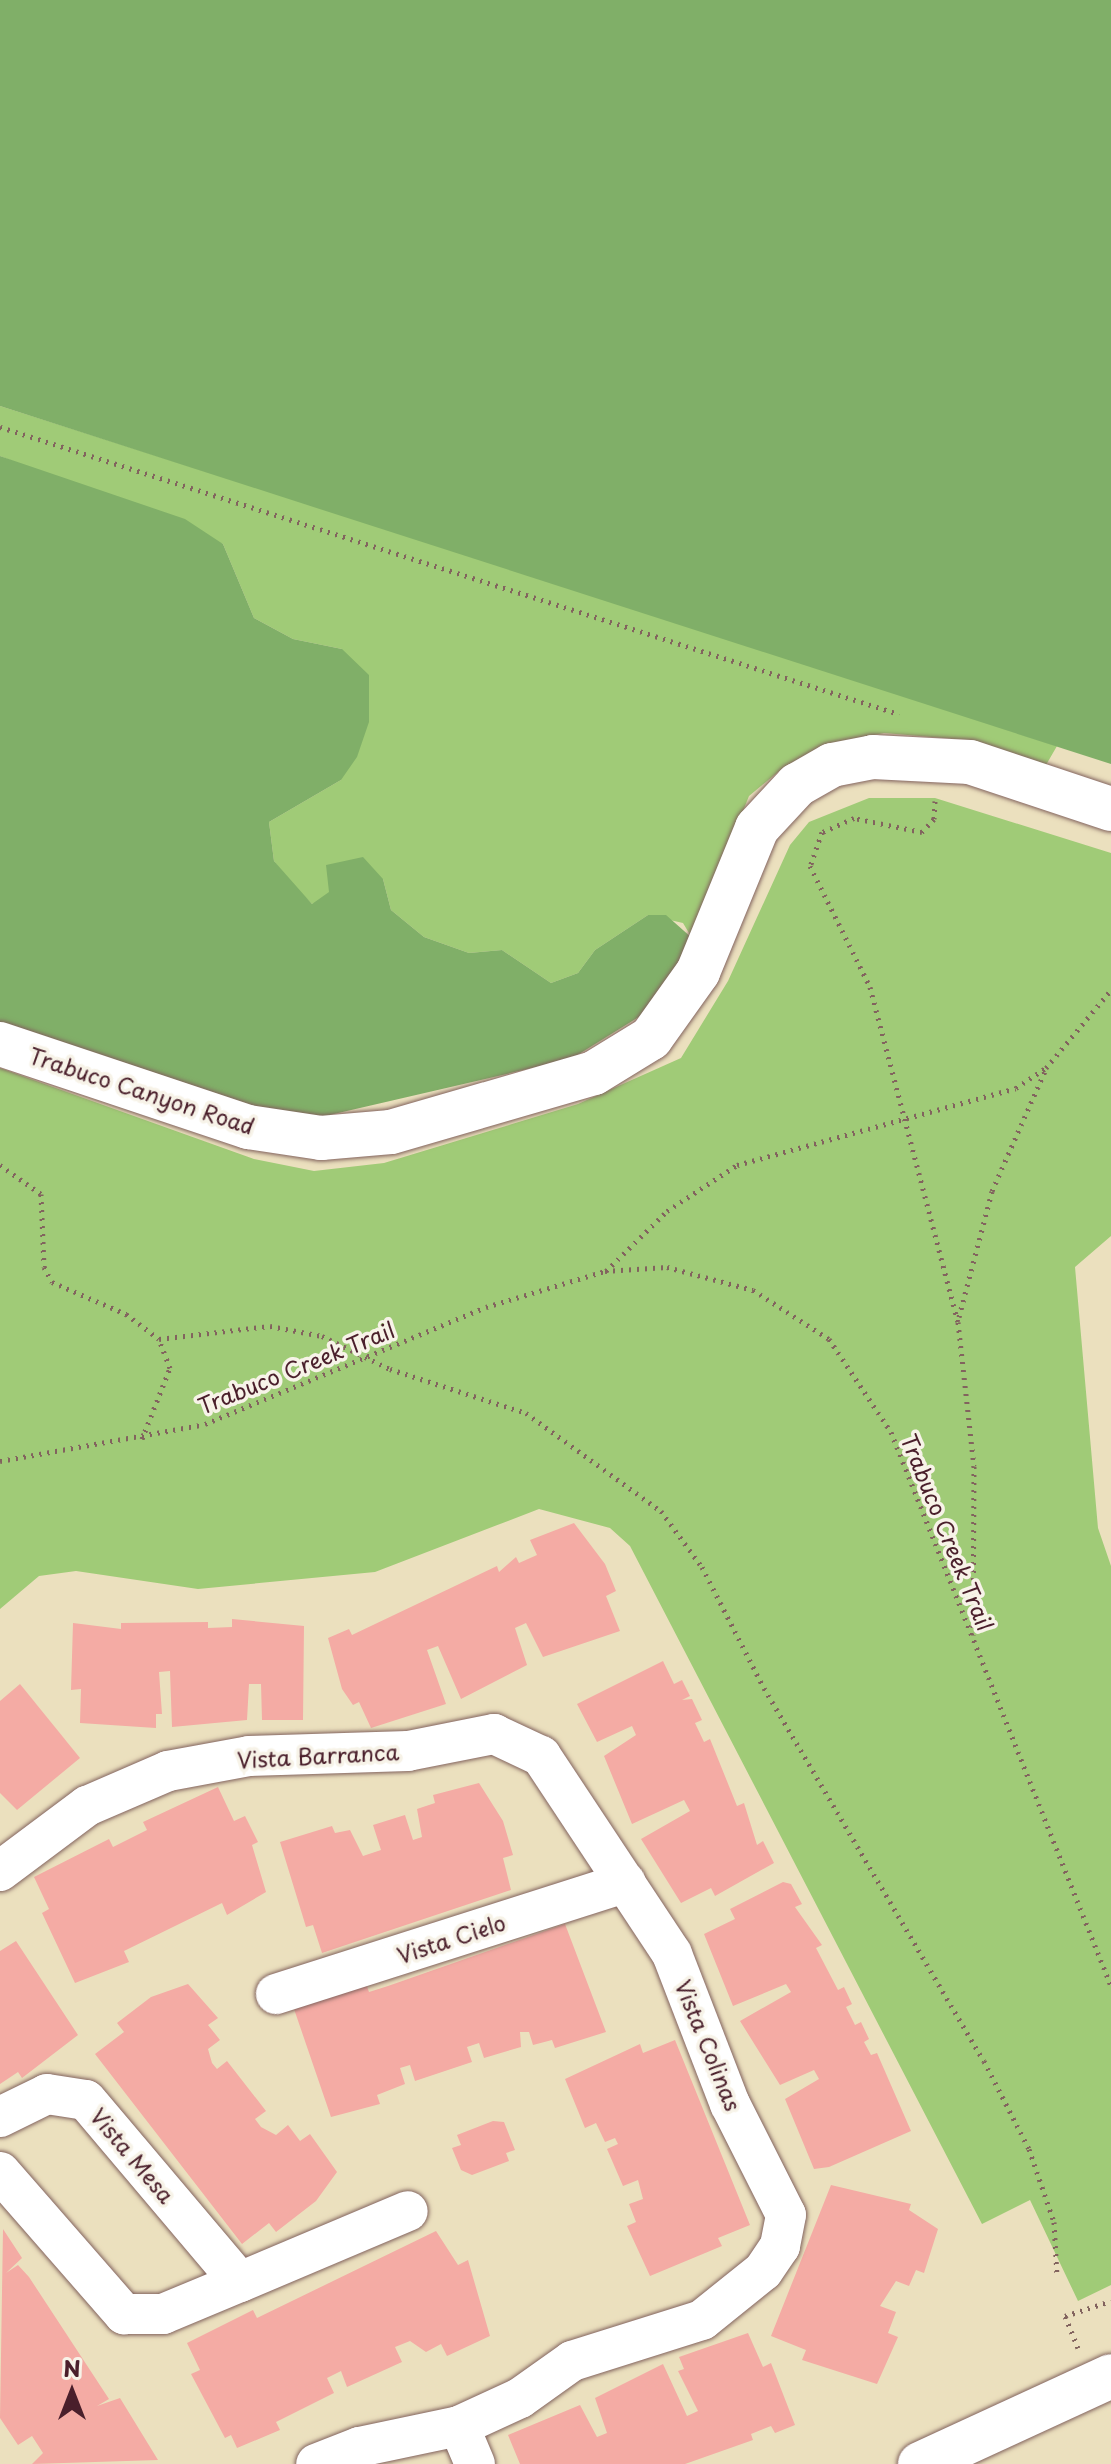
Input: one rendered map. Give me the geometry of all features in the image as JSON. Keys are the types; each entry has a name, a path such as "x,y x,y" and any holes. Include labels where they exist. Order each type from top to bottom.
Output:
{"main road":[{"name":"Trabuco Canyon Road","path":"0,1044 248,1127 321,1138 458,1118 594,1073 651,1038 698,972 757,828 797,785 832,765 873,757 970,762 1111,809"},
{"path":"920,2464 1111,2376"}],"street":[{"name":"Vista Barranca","path":"0,1871 87,1806 168,1771 249,1756 408,1751 457,1737 519,1740"},
{"name":"Vista Colinas","path":"444,2441 520,2398 572,2361 702,2320 763,2271 780,2246 786,2215 776,2187 730,2104 672,1954 550,1769 519,1740"},
{"name":"Vista Cielo","path":"276,1994 626,1882"},
{"name":"Vista Mesa","path":"0,2117 47,2094 86,2100 240,2282"},
{"path":"0,2172 124,2314 163,2314 408,2211"},
{"path":"316,2464 359,2447 444,2441 475,2464"}],"path":[{"path":"0,427 861,697 913,720 936,759 934,819 922,832 854,818 822,832 810,866 818,896 862,962 907,1118 958,1322 973,1453 973,1635"},
{"path":"958,1322 992,1191 1046,1068 1111,990"},
{"path":"605,1271 717,1174 907,1118 997,1096 1046,1068"},
{"path":"0,1165 41,1194 46,1275 126,1314 159,1339 170,1368 142,1439"},
{"name":"Trabuco Creek Trail","path":"0,1461 142,1439 205,1424 486,1307 605,1271 667,1267 723,1279 784,1305 829,1339 904,1458 1111,1986"},
{"path":"159,1339 270,1326 322,1336 552,1427 637,1487 684,1539 1029,2149 1054,2222 1057,2276"},
{"path":"1065,2316 1111,2301"}],"green space":[{"path":"0,0 1111,0 1111,764 0,406"},
{"path":"0,406 1057,746 1046,765 967,740 884,733 835,743 784,767 749,796 692,938 683,923 648,915 595,950 578,973 551,983 502,950 469,953 424,937 391,910 383,879 312,904 288,880 274,861 269,822 341,780 342,649 293,639 254,618 223,544 0,456"},
{"path":"0,456 185,519 223,544 254,618 293,639 342,649 369,675 369,722 357,757 341,780 269,822 274,861 312,904 329,892 326,865 363,857 383,879 391,910 424,937 469,953 502,950 551,983 578,973 595,950 648,915 666,915 692,938 650,1010 571,1059 321,1117 257,1111 0,1024"},
{"path":"869,798 935,798 1111,853 1111,1236 1075,1267 1098,1528 1111,1566 1111,2285 1078,2301 1030,2200 982,2224 630,1546 610,1528 539,1509 375,1572 198,1589 76,1571 39,1576 0,1609 0,1068 254,1159 314,1171 384,1163 578,1104 681,1058 728,981 790,845 809,822"}],"building":[{"path":"574,1523 605,1564 616,1591 606,1596 620,1631 543,1657 526,1623 515,1628 527,1665 461,1699 438,1646 427,1650 446,1704 371,1728 359,1702 353,1705 342,1689 328,1638 349,1629 352,1635 497,1566 499,1572 516,1557 519,1563 537,1555 530,1540"},
{"path":"232,1619 304,1626 303,1720 262,1720 261,1684 249,1684 247,1720 172,1727 170,1671 159,1672 162,1714 156,1714 156,1728 80,1723 81,1689 71,1690 73,1623 121,1629 121,1623 208,1622 208,1628 232,1627"},
{"path":"663,1661 674,1684 682,1680 690,1696 682,1700 692,1699 702,1720 695,1723 704,1742 710,1739 737,1806 744,1803 757,1845 763,1841 774,1863 715,1896 711,1888 681,1903 641,1839 690,1811 684,1800 632,1824 604,1756 636,1735 632,1726 597,1742 577,1704"},
{"path":"20,1684 80,1758 17,1810 0,1793 0,1701"},
{"path":"479,1783 503,1821 513,1855 503,1858 511,1890 322,1953 313,1925 306,1927 280,1842 332,1826 335,1833 350,1830 363,1856 381,1850 373,1825 405,1815 413,1840 422,1837 417,1809 435,1803 433,1795"},
{"path":"218,1787 234,1821 245,1816 258,1842 252,1845 266,1892 227,1915 222,1903 124,1951 129,1962 75,1983 42,1913 49,1909 34,1877 109,1839 113,1847 147,1830 143,1822"},
{"path":"783,1882 791,1884 802,1904 795,1907 822,1945 816,1948 838,1990 844,1987 852,2004 846,2007 855,2025 861,2022 869,2039 864,2042 871,2055 877,2053 911,2131 829,2167 814,2169 785,2099 819,2079 814,2070 780,2085 740,2021 791,1992 786,1984 733,2006 704,1934 735,1919 730,1909"},
{"path":"565,1924 606,2032 555,2048 552,2040 533,2045 529,2032 520,2032 521,2047 484,2058 479,2043 467,2047 472,2062 415,2081 410,2065 400,2068 405,2084 377,2095 380,2104 331,2117 294,2009 366,1984 369,1992"},
{"path":"16,1941 78,2035 22,2078 18,2072 0,2084 0,1951"},
{"path":"188,1984 218,2018 208,2025 220,2040 208,2049 212,2063 217,2069 227,2061 266,2111 255,2119 261,2127 276,2135 288,2125 300,2141 310,2134 337,2172 316,2201 276,2232 269,2223 242,2244 95,2054 124,2032 117,2023 151,1997"},
{"path":"675,2040 750,2225 718,2238 722,2246 650,2276 627,2226 636,2222 629,2204 643,2199 638,2180 623,2186 607,2149 618,2144 615,2138 605,2142 596,2123 585,2128 565,2079 640,2044 643,2053"},
{"path":"493,2121 504,2122 515,2150 506,2153 509,2161 472,2175 461,2170 452,2148 461,2145 457,2135"},
{"path":"831,2185 911,2204 909,2210 938,2229 924,2273 916,2270 909,2286 896,2281 880,2306 896,2312 888,2333 898,2337 877,2384 802,2360 806,2350 771,2336"},
{"path":"3,2229 22,2258 6,2273 18,2265 29,2277 109,2399 97,2406 120,2398 158,2460 32,2464 43,2453 32,2436 18,2445 0,2418"},
{"path":"436,2231 458,2265 468,2260 490,2336 447,2356 441,2344 426,2352 410,2341 395,2347 402,2362 347,2387 341,2371 327,2378 334,2393 276,2422 280,2430 237,2448 231,2435 225,2438 191,2374 200,2370 187,2343 253,2310 257,2318"},
{"path":"748,2333 763,2367 771,2363 795,2425 775,2433 771,2426 751,2434 753,2440 685,2464 520,2464 508,2435 580,2405 597,2437 607,2433 595,2398 663,2364 687,2416 698,2411 678,2371 684,2369 679,2357"}]}
